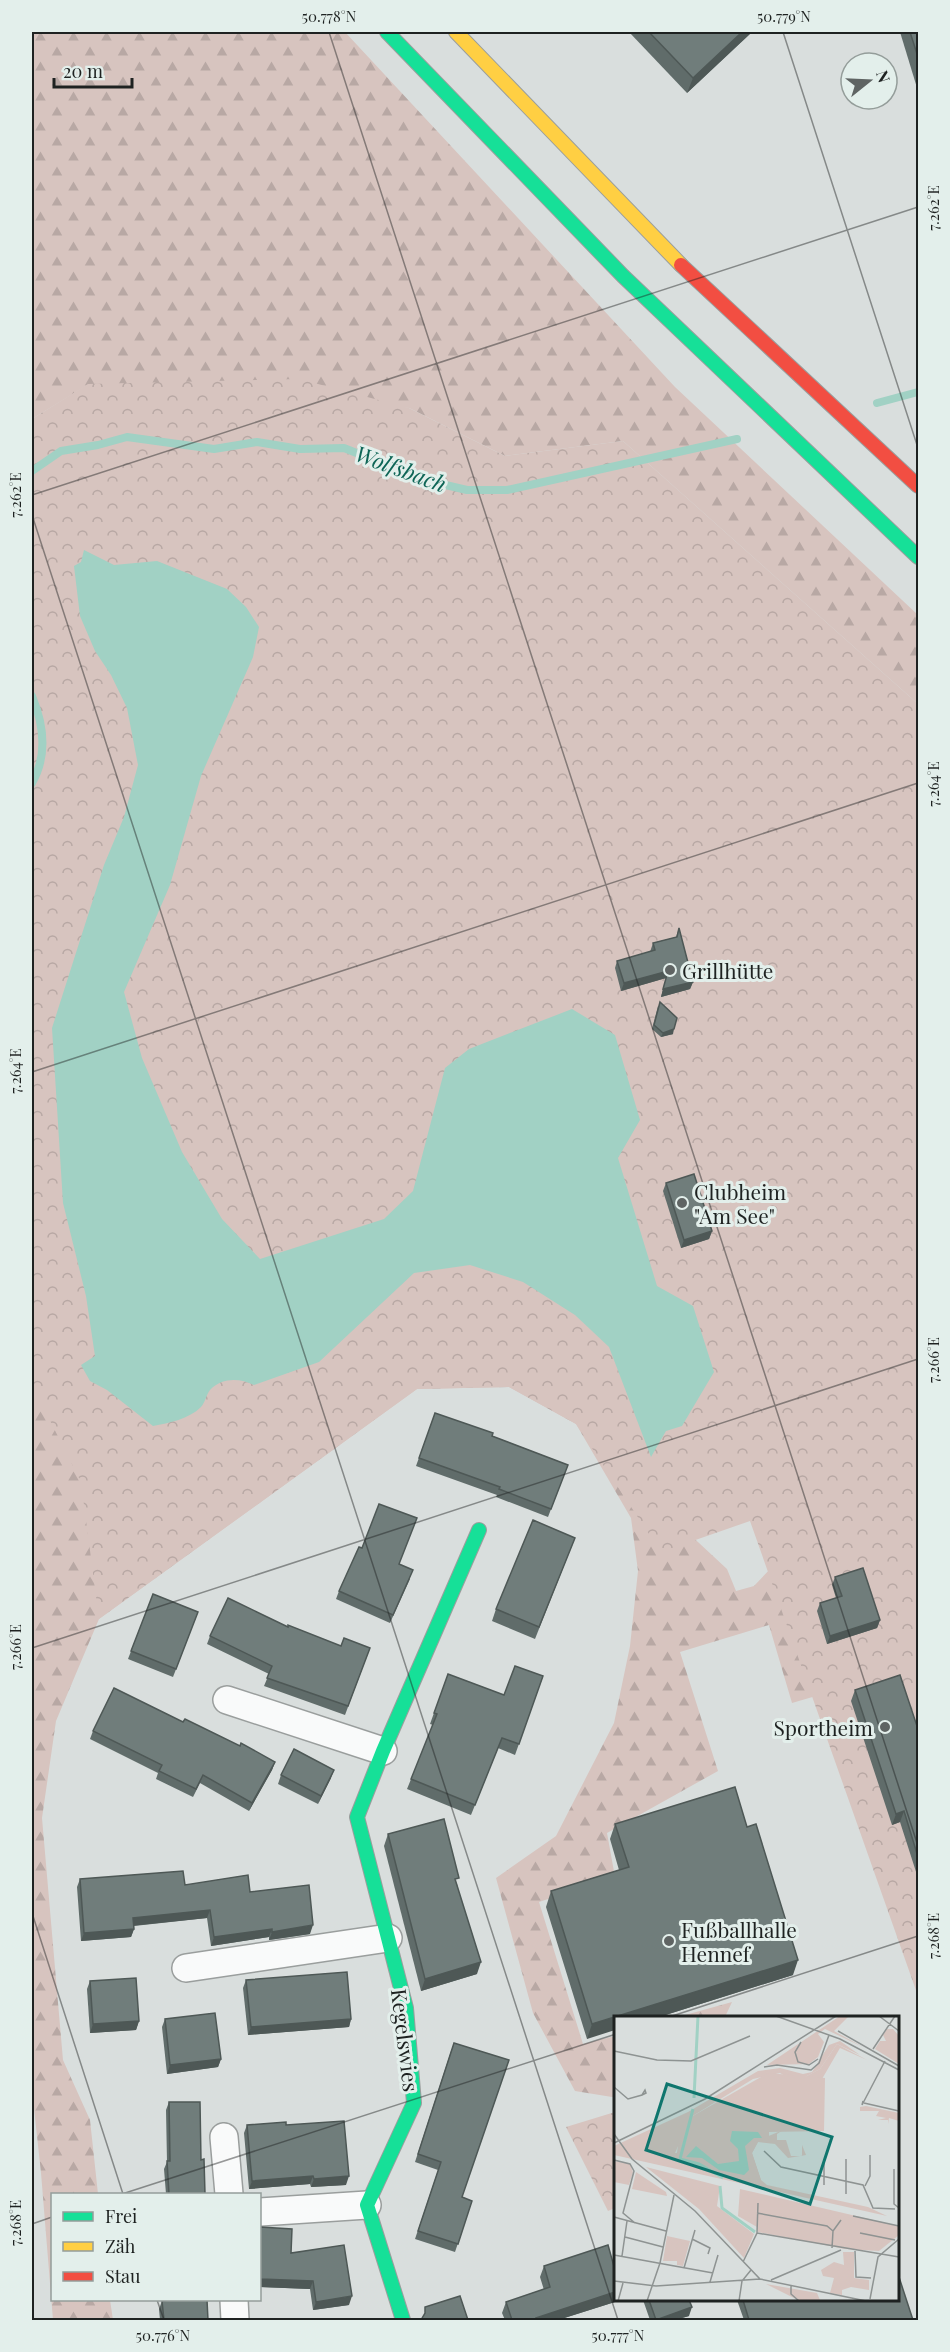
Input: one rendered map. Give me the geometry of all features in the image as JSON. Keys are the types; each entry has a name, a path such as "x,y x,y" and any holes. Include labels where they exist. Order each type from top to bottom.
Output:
{"main road":[{"path":"387,32 623,276 918,557"},
{"path":"456,32 665,250 918,486"},
{"name":"Kegelswies","path":"367,2205 414,2103 406,2008 357,1817 383,1751 480,1530"},
{"path":"367,2205 403,2320"}],"street":[{"path":"227,1700 383,1751"},
{"path":"186,1968 388,1938"},
{"path":"224,2137 229,2193"},
{"path":"261,2212 367,2205"},
{"path":"234,2301 235,2320"}],"green space":[{"path":"32,32 345,32 675,387 918,615 918,704 623,441 505,456 409,408 89,384 32,419"},
{"path":"299,379 409,408 505,456 623,441 918,704 918,1996 750,1521 661,1552 576,1424 509,1387 417,1389 99,1619 81,1482 32,1385 32,419 88,384"},
{"path":"32,443 470,1265 670,1516 727,1569 736,1591 754,1586 771,1568 833,1691 792,1703 769,1625 680,1652 718,1771 607,1833 615,1877 539,1902 583,2044 614,2036 614,2097 575,2091 533,2013 496,1878 556,1836 614,1723 630,1646 638,1571 631,1518 576,1424 509,1387 417,1389 99,1619 56,1721 42,1818 63,2060 90,2120 98,2193 51,2193 51,2296 32,2090"},
{"path":"732,2002 725,2016 682,2016"},
{"path":"614,2112 614,2208 608,2211 566,2127"},
{"path":"51,2301 110,2301 113,2320 53,2320"}],"shaded area":[{"path":"84,550 114,565 157,561 227,589 246,607 259,627 253,657 201,776 170,885 124,992 142,1058 182,1152 222,1219 260,1259 384,1219 413,1191 445,1068 469,1049 572,1009 615,1035 640,1120 618,1158 657,1286 693,1306 714,1372 682,1426 666,1431 651,1457 609,1347 575,1315 523,1282 470,1265 414,1273 319,1362 254,1385 237,1380 220,1383 210,1390 201,1407 191,1415 178,1420 153,1426 107,1390 90,1381 81,1365 95,1356 86,1296 63,1203 52,1028 104,865 124,817 138,765 127,708 111,675 95,651 80,616 74,566 81,562"}],"building":[{"path":"649,32 742,32 693,78"},
{"path":"910,32 918,32 918,57"},
{"path":"679,928 693,982 663,989 668,971 624,983 617,961 655,950 653,943 677,937"},
{"path":"660,1002 677,1018 674,1029 663,1033 654,1025"},
{"name":"Clubheim \"Am See\"","path":"694,1174 712,1231 684,1240 666,1183"},
{"path":"435,1413 493,1433 492,1436 568,1465 551,1509 499,1489 500,1487 419,1458"},
{"path":"379,1504 417,1518 399,1564 413,1570 393,1615 339,1591 359,1547 362,1548"},
{"path":"533,1520 575,1538 539,1627 496,1609"},
{"path":"863,1568 880,1620 830,1636 820,1603 842,1596 835,1577"},
{"path":"153,1594 198,1612 176,1669 131,1651"},
{"path":"228,1598 288,1627 288,1625 341,1646 344,1638 370,1648 348,1706 267,1678 272,1666 210,1636"},
{"path":"515,1666 543,1676 519,1744 502,1738 475,1805 411,1779 437,1714 434,1713 448,1674 504,1695"},
{"name":"Sportheim","path":"900,1675 918,1729 918,1857 904,1811 896,1814 855,1690"},
{"path":"114,1688 183,1722 185,1719 240,1746 241,1743 275,1762 252,1803 203,1775 196,1789 159,1771 162,1765 93,1731"},
{"path":"294,1749 334,1770 321,1796 281,1775"},
{"name":"Fußballhalle Hennef","path":"735,1787 747,1827 756,1824 798,1960 592,2024 551,1891 629,1867 615,1824"},
{"path":"444,1819 459,1878 455,1879 481,1962 425,1979 388,1834"},
{"path":"183,1871 185,1885 248,1875 250,1892 309,1885 313,1925 272,1932 272,1929 214,1937 210,1910 133,1918 134,1929 84,1933 80,1879"},
{"path":"347,1972 351,2019 251,2027 246,1980"},
{"path":"136,1978 139,2021 93,2024 90,1981"},
{"path":"215,2013 221,2059 170,2065 165,2019"},
{"path":"454,2043 509,2060 462,2197 472,2201 458,2244 418,2231 441,2162 418,2154"},
{"path":"169,2102 200,2102 201,2160 204,2159 205,2193 169,2193 167,2161 170,2161"},
{"path":"344,2121 349,2176 314,2179 313,2176 252,2181 247,2125"},
{"path":"261,2227 292,2229 291,2253 344,2245 352,2296 316,2302 313,2281 261,2279"},
{"path":"608,2245 614,2266 614,2292 536,2318 537,2320 512,2320 506,2302 550,2287 544,2266"},
{"path":"899,2277 913,2320 749,2320 743,2301 899,2301"},
{"path":"460,2296 468,2320 421,2320 425,2307"},
{"path":"162,2301 207,2301 208,2320 164,2320"},
{"path":"649,2301 689,2301 692,2307 656,2320"}],"waterway":[{"name":"Wolfsbach","path":"877,403 918,392"},
{"name":"Wolfsbach","path":"32,471 61,451 98,445 127,437 214,449 257,442 300,449 344,448 424,480 467,490 507,490 737,439"},
{"name":"Wolfsbach","path":"32,696 39,718 42,740 40,762 32,783"}],"traffic: fast":[{"path":"387,32 623,276 918,557"},
{"path":"403,2320 367,2205 414,2103 406,2008 357,1817 383,1751 479,1530"}],"traffic: slow":[{"path":"456,32 681,265"}],"traffic: jam":[{"path":"681,265 918,486"}],"place":[{"name":"Grillhütte","path":"670,970"},
{"name":"Clubheim \"Am See\"","path":"682,1203"},
{"name":"Sportheim","path":"885,1727"},
{"name":"Fußballhalle Hennef","path":"669,1941"}]}
